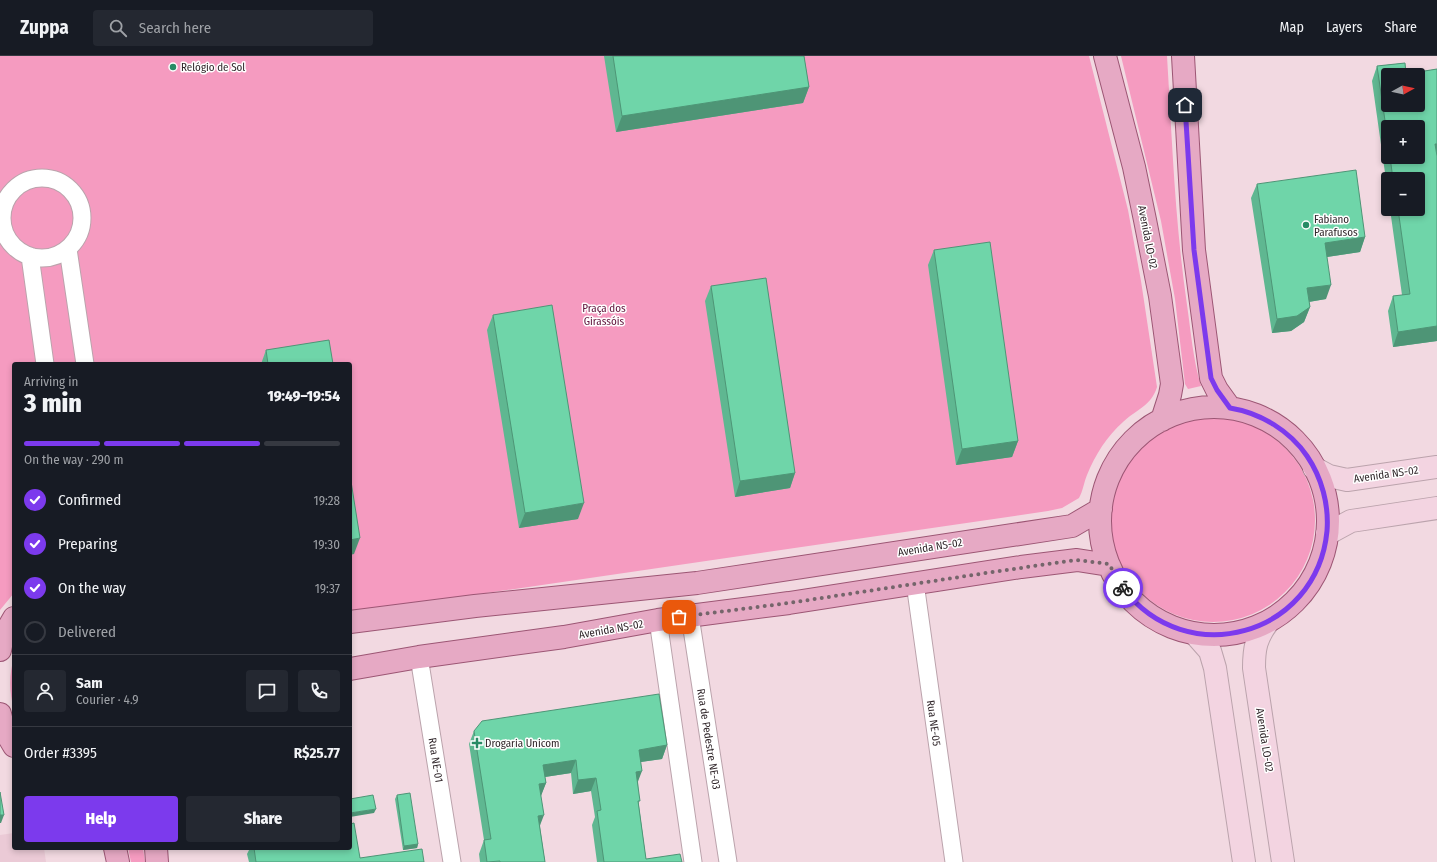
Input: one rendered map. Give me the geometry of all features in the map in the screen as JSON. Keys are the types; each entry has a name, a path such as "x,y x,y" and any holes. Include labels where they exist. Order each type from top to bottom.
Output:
{"main road":[{"name":"Avenida LO-02","path":"1105,56 1136,178 1160,296 1172,384 1170,396 1162,420"},
{"path":"1183,56 1194,242 1211,378 1230,408"},
{"path":"1195,408 1230,408 1258,416 1280,428 1298,444 1314,468 1321,483 1328,518 1327,534 1324,551 1319,565 1308,585 1288,608 1268,622 1254,628 1235,633 1215,635 1195,634 1167,625 1143,610 1126,592 1109,564 1102,541 1101,509 1108,481 1120,458 1138,436 1174,414 1195,408"},
{"name":"Avenida NS-02","path":"352,622 475,606 697,583 1072,526 1101,509"},
{"name":"Avenida NS-02","path":"352,669 419,657 564,637 658,620 789,603 914,583 1077,560 1109,564"},
{"path":"0,650 3,637 12,621"},
{"path":"115,850 118,862"},
{"path":"156,850 157,862"}],"street":[{"path":"36,178 52,178 62,183 72,191 78,200 82,216 81,226 76,239 68,249 48,258 36,258 20,252 9,241 2,225 2,214 6,199 22,182 36,178"},
{"path":"68,249 84,362"},
{"path":"30,256 45,362"},
{"name":"Avenida NS-02","path":"1314,468 1329,476 1347,480 1437,467"},
{"path":"1327,534 1351,521 1437,508"},
{"name":"Rua NE-05","path":"914,583 954,862"},
{"name":"Rua de Pedestre NE-03","path":"690,616 728,862"},
{"path":"658,620 693,862"},
{"name":"Avenida LO-02","path":"1268,622 1256,642 1254,668 1283,862"},
{"path":"1195,634 1210,651 1215,668 1244,862"},
{"name":"Rua NE-01","path":"419,657 452,862"}],"shaded area":[{"path":"12,833 12,850 44,850 46,862 0,862 0,835"}],"green space":[{"name":"Praça dos Girassóis","path":"0,56 1089,56 1128,210 1141,281 1157,387 1151,399 1117,427 1102,446 1090,468 1079,498 1062,508 352,613 352,362 12,362 12,595 0,610"},
{"path":"1121,56 1167,56 1174,181 1183,274 1192,346 1201,386 1188,389 1185,384 1175,299 1161,221"},
{"path":"1203,418 1223,418 1243,422 1261,430 1278,441 1292,455 1303,472 1311,490 1315,510 1315,530 1311,550 1303,568 1292,585 1278,599 1261,610 1243,618 1223,622 1203,622 1183,618 1165,610 1148,599 1134,585 1123,568 1115,550 1111,530 1111,510 1115,490 1123,472 1134,455 1148,441 1165,430 1183,422"},
{"path":"12,666 12,700 10,683"},
{"path":"128,850 143,850 145,862 131,862"}],"building":[{"path":"613,56 804,56 809,87 622,116"},
{"path":"1405,63 1405,68 1381,68 1381,93 1377,66"},
{"path":"1437,69 1437,144 1435,144 1437,156 1437,326 1398,332 1393,296 1410,294 1399,216 1425,216 1425,172 1392,172 1391,164 1425,164 1425,120 1385,120 1384,112 1425,112 1425,71"},
{"path":"1356,170 1365,237 1325,243 1331,285 1307,288 1310,307 1297,316 1277,319 1257,184"},
{"path":"990,242 1018,441 962,449 934,250"},
{"path":"766,278 795,473 740,481 711,286"},
{"path":"552,305 584,503 525,513 493,315"},
{"path":"329,340 333,362 268,362 266,350"},
{"path":"352,488 360,538 352,540"},
{"path":"659,694 667,745 639,750 642,771 636,772 640,801 638,801 646,859 680,854 682,862 604,862 597,811 601,810 596,778 578,780 576,760 543,765 546,783 539,784 544,815 538,816 545,862 487,862 484,840 491,839 474,731 482,721"},
{"path":"0,792 4,815 0,815"},
{"path":"410,793 418,844 404,846 397,795"},
{"path":"373,795 376,809 352,813 352,799"},
{"path":"354,823 360,858 422,849 424,862 256,862 254,850 352,850 352,824"}],"way so far":[{"path":"679,617 789,603 914,583 1077,560 1109,564 1123,588"}],"place":[{"name":"Relógio de Sol","path":"173,67"},
{"name":"Fabiano Parafusos","path":"1306,225"},
{"name":"Drogaria Unicom","path":"477,743"}],"route":[{"path":"1123,588 1134,602 1145,612 1176,629 1190,633 1208,635 1225,635 1242,632 1270,621 1288,608 1299,597 1317,570 1324,551 1326,536 1327,506 1318,474 1310,459 1298,444 1280,428 1260,417 1230,408 1212,381 1194,250 1185,105"}]}
